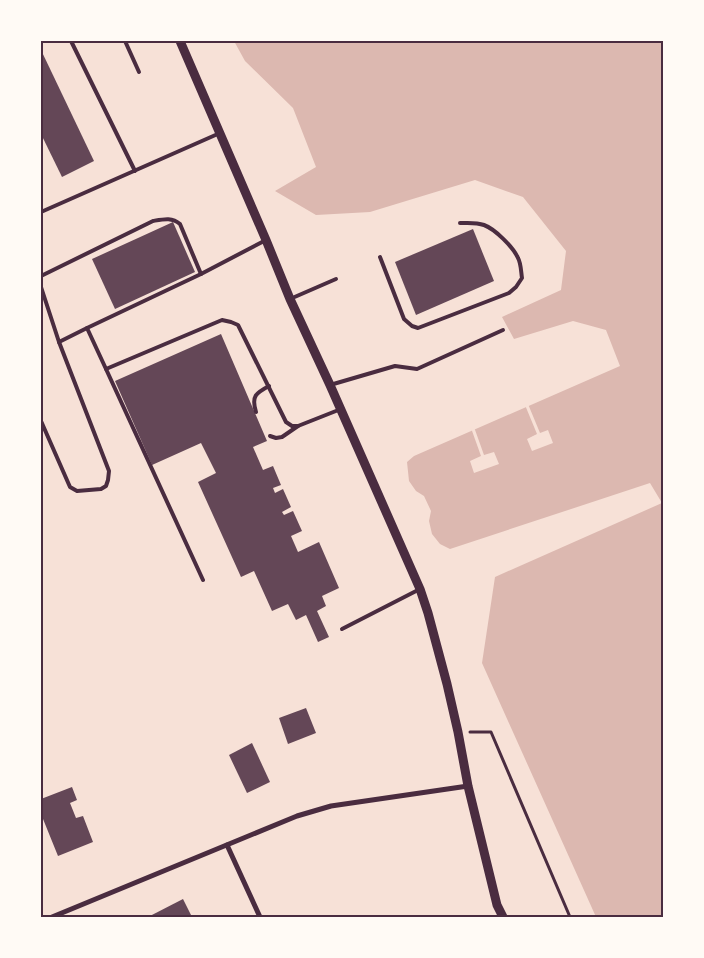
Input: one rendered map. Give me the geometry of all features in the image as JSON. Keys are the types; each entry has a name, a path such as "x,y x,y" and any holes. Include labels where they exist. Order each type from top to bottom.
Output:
{"street":[{"path":"180,41 290,298 420,589 428,613 458,732 468,786 497,905 503,917"},
{"path":"52,917 296,816 331,806 468,786"},
{"path":"228,845 260,917"}],"lane":[{"path":"71,41 135,171"},
{"path":"125,41 139,72"},
{"path":"41,212 220,133"},
{"path":"41,276 153,221 166,219 175,220 180,224 201,274"},
{"path":"380,257 404,319 412,326 418,328 510,293 522,278 518,259 503,239 490,228 474,223 460,223"},
{"path":"59,342 201,274 266,240"},
{"path":"290,298 336,279"},
{"path":"41,287 59,342 109,471 106,486 101,489 77,491 70,487 41,421"},
{"path":"106,370 222,320 231,322 238,325 286,422 292,426 298,426"},
{"path":"87,328 203,580"},
{"path":"330,385 395,366 417,369 503,330"},
{"path":"256,412 253,402 257,392 269,386"},
{"path":"270,436 282,437 298,426 341,409"},
{"path":"342,629 420,589"}],"path":[{"path":"458,732 491,732 570,917"}],"shaded area":[{"path":"234,41 663,41 663,917 596,917 482,663 495,577 662,503 650,483 450,549 440,544 432,534 429,521 431,511 424,496 416,491 409,481 407,462 414,456 620,366 606,330 573,321 514,339 502,317 561,290 566,251 523,197 475,180 370,212 316,215 275,191 316,167 293,108 245,61"}],"pier":[{"path":"528,404 540,433 548,430 553,443 532,451 527,439 537,434 525,405"},
{"path":"474,427 484,455 494,452 499,464 474,473 470,461 481,456 471,428"}],"building":[{"path":"41,50 94,161 62,177 41,134"},
{"path":"173,222 195,272 115,309 92,259"},
{"path":"473,229 494,281 416,315 395,262"},
{"path":"221,334 267,441 253,447 263,470 273,466 281,485 273,488 275,493 283,489 291,507 282,512 284,515 293,511 302,531 291,536 298,552 319,542 339,588 322,596 326,606 317,611 329,637 318,642 306,615 296,620 288,604 272,611 254,571 241,577 198,482 216,473 201,443 152,465 115,381"},
{"path":"306,708 316,733 288,744 279,718"},
{"path":"252,743 270,782 247,793 229,755"},
{"path":"72,787 77,800 70,803 76,818 83,816 93,842 58,856 41,814 41,799"},
{"path":"183,899 192,917 148,917"}]}
